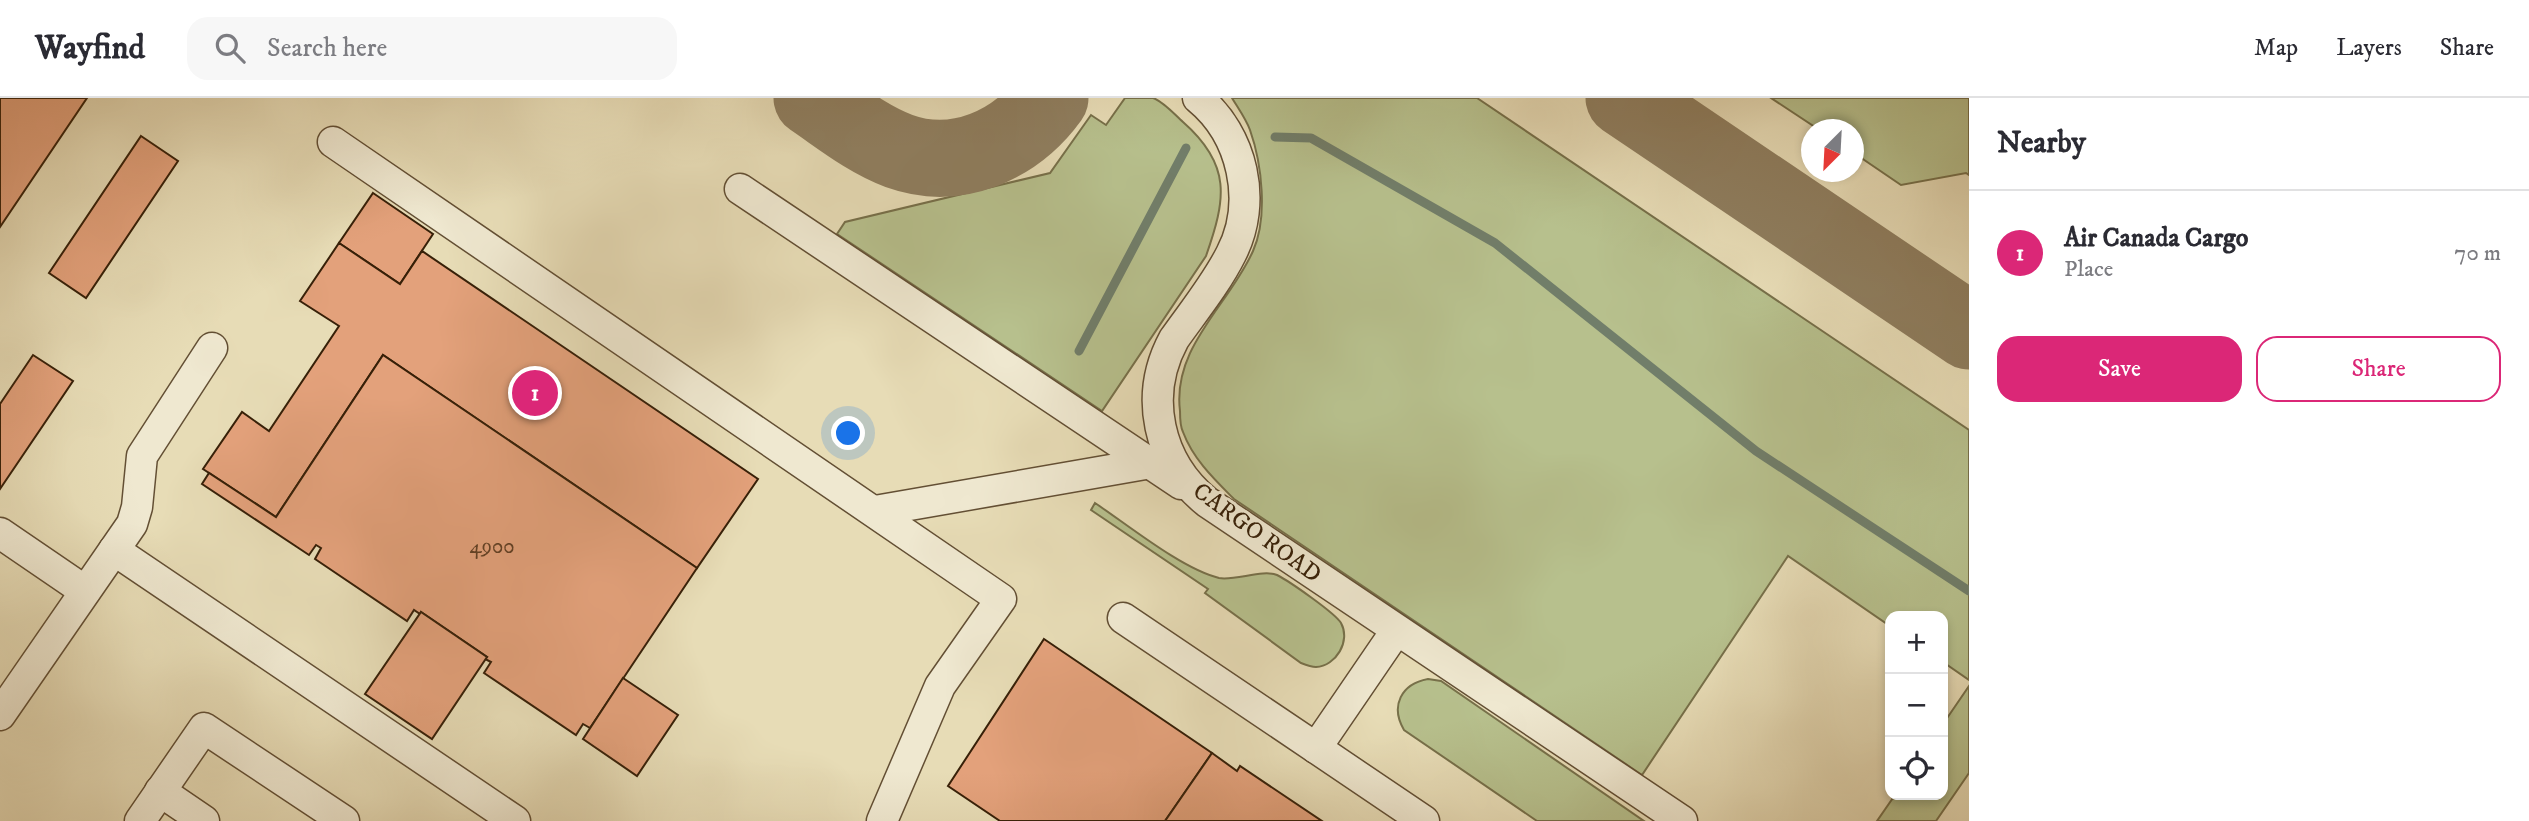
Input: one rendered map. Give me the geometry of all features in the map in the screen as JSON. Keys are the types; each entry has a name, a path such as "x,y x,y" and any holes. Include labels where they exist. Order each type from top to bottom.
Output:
{"lane":[{"name":"CARGO ROAD","path":"1198,98 1222,122 1236,150 1243,184 1243,215 1230,256 1167,353 1157,394 1160,429 1171,459 1192,489 1207,502 1682,821"},
{"path":"333,142 1001,599 940,686 882,821"},
{"path":"740,189 1207,502"},
{"path":"0,715 136,517 140,467 147,446 212,348"},
{"path":"875,511 1151,463"},
{"path":"0,533 85,591"},
{"path":"114,550 515,821"},
{"path":"1124,618 1424,821"},
{"path":"1316,748 1396,631"},
{"path":"140,821 204,728 344,821"},
{"path":"160,791 204,821"}],"green space":[{"path":"1125,98 1157,100 1169,108 1199,138 1217,168 1220,200 1218,217 1206,256 1102,411 837,234 845,222 1050,173 1091,115 1106,125"},
{"path":"1232,98 1477,98 1969,430 1969,680 1948,665 1948,611 1885,611 1885,623 1788,556 1642,775 1234,499 1205,468 1187,442 1181,425 1180,388 1193,346 1243,271 1258,238 1262,191 1258,159 1248,126"},
{"path":"1771,98 1969,98 1969,175 1966,173 1901,185 1864,160 1864,119 1803,119"},
{"path":"1095,503 1172,556 1204,573 1219,578 1271,574 1283,578 1341,623 1344,637 1340,651 1323,666 1314,667 1301,663 1205,593 1208,589 1091,510"},
{"path":"1428,679 1441,681 1644,821 1537,821 1404,730 1398,713 1401,697 1411,686"},
{"path":"1969,686 1969,773 1936,821 1877,821 1892,800 1948,800 1948,717"}],"building":[{"path":"0,98 87,98 0,227"},
{"path":"141,136 178,161 86,298 49,273"},
{"path":"373,193 433,234 400,284 339,243"},
{"path":"339,243 400,284 422,251 758,479 697,568 383,355 276,517 203,469 242,412 269,431 339,326 300,301"},
{"path":"33,355 73,381 0,489 0,404"},
{"path":"383,355 697,568 590,728 583,724 576,735 484,673 491,662 485,659 487,657 421,612 420,614 414,610 407,621 315,559 321,548 316,545 309,555 202,484 209,473 276,517"},
{"path":"421,612 487,657 432,739 365,694"},
{"path":"1044,639 1212,753 1165,821 1000,821 948,786"},
{"path":"623,678 678,715 637,776 583,739"},
{"path":"1212,753 1237,771 1240,766 1322,821 1165,821"}],"waterway":[{"path":"1275,137 1311,138 1495,243 1756,451 1969,591"},
{"path":"1079,351 1186,148"}],"taxiway":[{"path":"812,98 887,146 921,157 942,158 963,156 1003,141 1036,115 1050,98"},
{"path":"1624,98 1969,331"}],"place":[{"name":"Air Canada Cargo","path":"535,393"}]}
